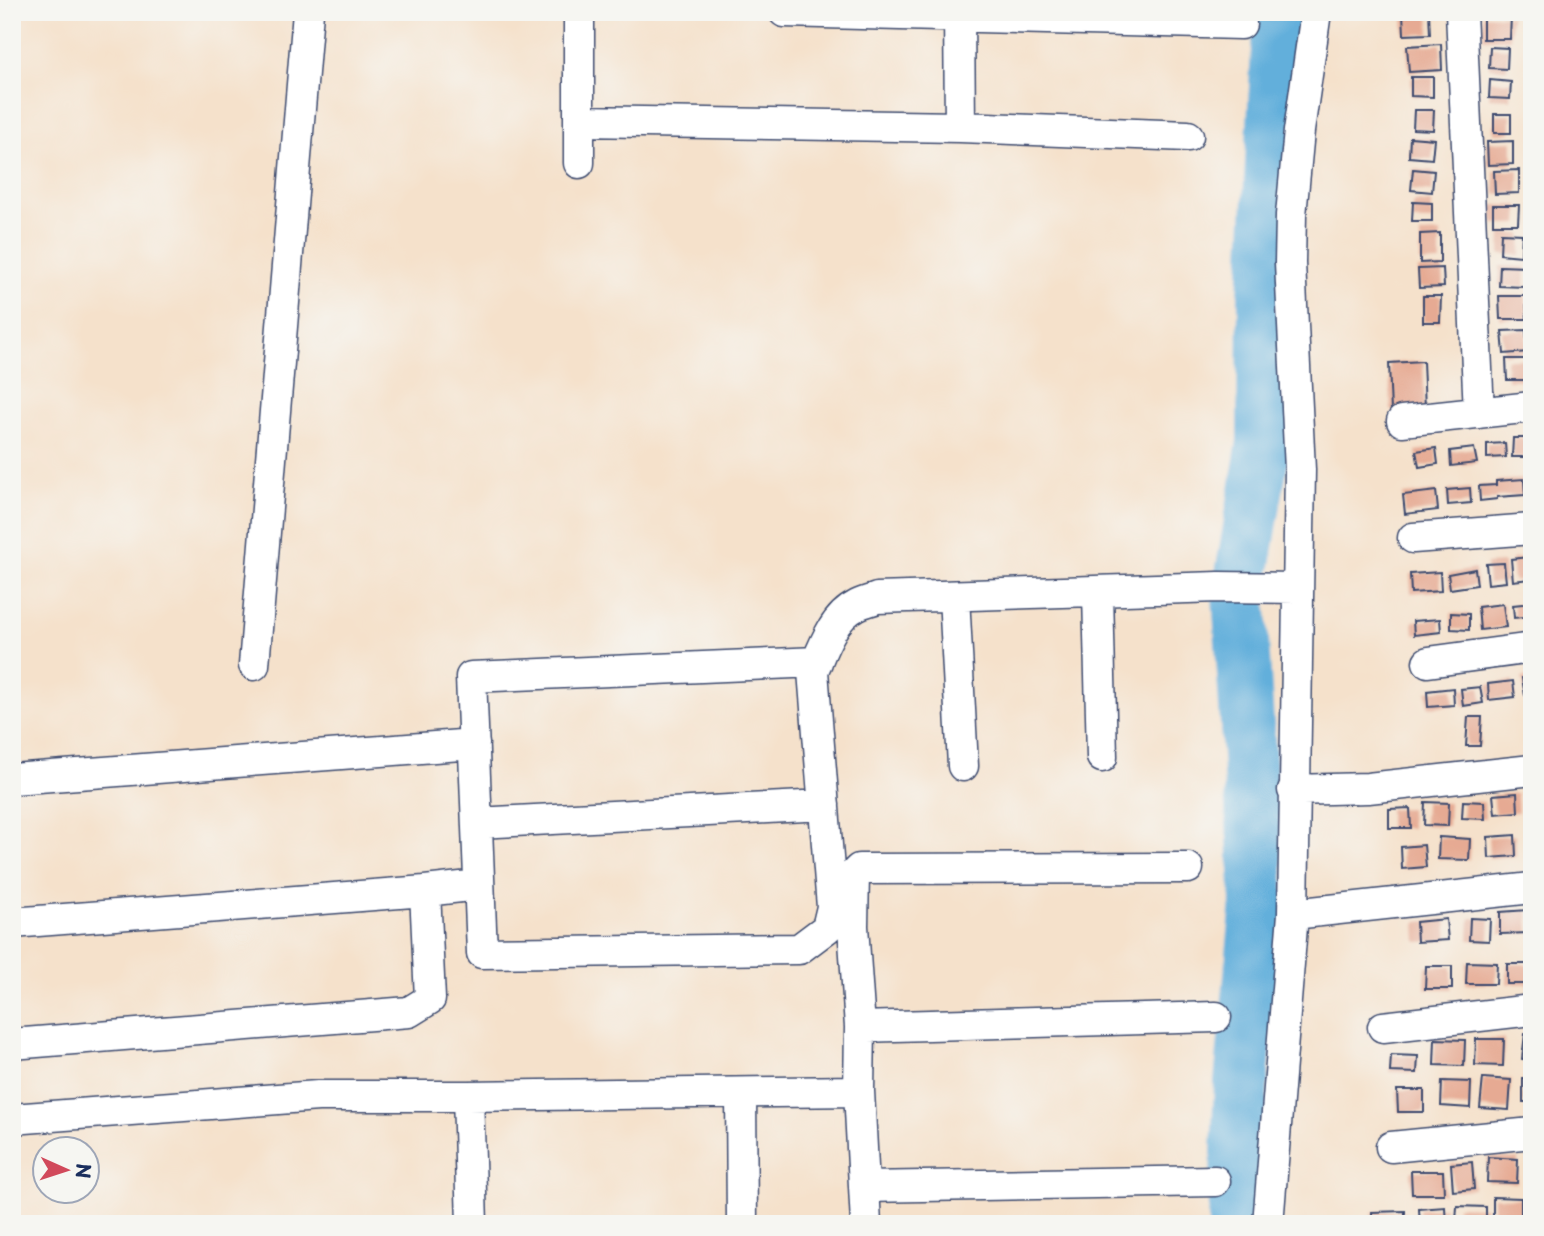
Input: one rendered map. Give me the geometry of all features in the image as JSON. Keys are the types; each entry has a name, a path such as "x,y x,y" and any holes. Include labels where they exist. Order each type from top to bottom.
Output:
{"street":[{"path":"254,665 309,12"},
{"path":"579,12 579,163"},
{"path":"784,12 960,14 1241,24"},
{"path":"1268,1224 1293,914 1300,470 1290,251 1298,131 1316,12"},
{"path":"1461,12 1479,413"},
{"path":"960,14 960,127"},
{"path":"579,121 960,127 1188,136"},
{"path":"1402,421 1532,407"},
{"path":"1413,538 1532,529"},
{"path":"817,662 471,677 482,953 799,949 827,928 832,907 813,671 817,662 828,634 853,607 877,598 1098,593 1219,587 1297,588"},
{"path":"1098,593 1102,757"},
{"path":"954,596 963,766"},
{"path":"1429,662 1532,648"},
{"path":"12,779 474,744"},
{"path":"1293,790 1368,788 1532,769"},
{"path":"477,823 824,805"},
{"path":"866,1224 859,1091 860,1027 852,882 854,874 859,869 1188,869"},
{"path":"12,923 479,885"},
{"path":"1293,914 1532,888"},
{"path":"12,1044 410,1012 430,999 425,891"},
{"path":"1383,1027 1532,1010"},
{"path":"860,1027 1216,1017"},
{"path":"12,1119 318,1096 859,1091"},
{"path":"741,1093 742,1224"},
{"path":"468,1096 472,1224"},
{"path":"1391,1147 1532,1133"},
{"path":"864,1187 1215,1181"}],"building":[{"path":"1403,12 1429,12 1430,34 1404,35"},
{"path":"1483,15 1511,16 1510,39 1483,39"},
{"path":"1441,44 1442,70 1409,72 1407,46"},
{"path":"1490,47 1508,48 1507,69 1489,68"},
{"path":"1411,77 1433,77 1433,97 1411,96"},
{"path":"1490,80 1511,82 1510,99 1489,98"},
{"path":"1414,110 1434,110 1433,130 1413,129"},
{"path":"1494,114 1511,114 1511,133 1494,133"},
{"path":"1410,137 1434,139 1432,159 1409,157"},
{"path":"1513,141 1513,164 1488,165 1487,142"},
{"path":"1413,169 1434,171 1432,192 1411,190"},
{"path":"1519,170 1519,193 1495,194 1494,171"},
{"path":"1413,202 1432,203 1432,221 1412,221"},
{"path":"1493,205 1519,205 1518,224 1493,224"},
{"path":"1440,233 1440,262 1420,263 1420,234"},
{"path":"1501,233 1522,234 1521,256 1500,254"},
{"path":"1500,266 1526,267 1525,287 1499,286"},
{"path":"1443,268 1444,287 1419,288 1418,269"},
{"path":"1423,296 1441,296 1440,322 1423,322"},
{"path":"1499,296 1526,296 1527,319 1500,319"},
{"path":"1526,330 1528,352 1504,354 1502,331"},
{"path":"1506,359 1530,359 1531,380 1507,380"},
{"path":"1423,361 1425,409 1391,411 1389,363"},
{"path":"1513,438 1532,438 1532,457 1512,457"},
{"path":"1505,443 1506,457 1487,458 1487,444"},
{"path":"1436,448 1438,464 1419,467 1416,451"},
{"path":"1474,448 1477,463 1451,466 1450,451"},
{"path":"1524,479 1525,495 1480,501 1479,486 1496,485 1496,481"},
{"path":"1470,488 1471,503 1448,505 1447,490"},
{"path":"1436,491 1438,510 1405,514 1403,495"},
{"path":"1528,557 1530,579 1513,581 1511,559"},
{"path":"1504,563 1506,582 1488,584 1486,564"},
{"path":"1475,569 1477,585 1450,589 1448,574"},
{"path":"1440,572 1441,591 1411,593 1410,574"},
{"path":"1532,603 1532,616 1514,618 1513,605"},
{"path":"1503,604 1506,627 1480,630 1478,607"},
{"path":"1451,613 1469,614 1469,630 1451,629"},
{"path":"1440,619 1441,632 1414,635 1413,621"},
{"path":"1532,676 1532,694 1525,695 1522,678"},
{"path":"1513,681 1515,697 1489,700 1488,684"},
{"path":"1480,687 1483,703 1463,706 1461,689"},
{"path":"1453,688 1454,705 1428,707 1427,691"},
{"path":"1468,717 1482,717 1480,746 1466,746"},
{"path":"1517,793 1518,812 1495,814 1493,795"},
{"path":"1463,801 1484,802 1485,819 1462,818"},
{"path":"1425,802 1449,803 1448,826 1424,825"},
{"path":"1410,808 1411,828 1389,828 1389,809"},
{"path":"1515,835 1516,856 1489,858 1488,837"},
{"path":"1439,837 1470,839 1469,860 1438,859"},
{"path":"1424,845 1426,867 1402,869 1401,847"},
{"path":"1528,910 1529,933 1500,934 1500,912"},
{"path":"1470,918 1490,919 1489,941 1469,940"},
{"path":"1446,919 1448,940 1417,942 1416,922"},
{"path":"1467,962 1497,963 1496,984 1466,984"},
{"path":"1507,964 1532,964 1532,984 1507,984"},
{"path":"1426,966 1452,966 1452,989 1425,989"},
{"path":"1525,1034 1532,1034 1532,1061 1522,1059"},
{"path":"1435,1039 1465,1040 1464,1066 1434,1065"},
{"path":"1476,1039 1504,1039 1503,1066 1475,1065"},
{"path":"1391,1055 1418,1056 1417,1073 1390,1072"},
{"path":"1483,1078 1511,1080 1509,1110 1480,1108"},
{"path":"1523,1078 1532,1078 1532,1102 1523,1102"},
{"path":"1442,1081 1471,1082 1470,1108 1441,1106"},
{"path":"1397,1090 1424,1090 1424,1112 1398,1112"},
{"path":"1488,1157 1518,1159 1517,1183 1487,1182"},
{"path":"1472,1162 1474,1189 1453,1191 1451,1164"},
{"path":"1411,1171 1443,1171 1444,1194 1412,1194"},
{"path":"1493,1197 1521,1198 1521,1224 1493,1224"},
{"path":"1457,1206 1486,1207 1486,1223 1456,1222"},
{"path":"1445,1207 1446,1224 1420,1224 1419,1209"},
{"path":"1405,1211 1405,1224 1372,1224 1372,1212"}],"waterway":[{"path":"1235,1224 1241,1083 1258,902 1239,593 1264,443 1265,296 1280,12"}]}
